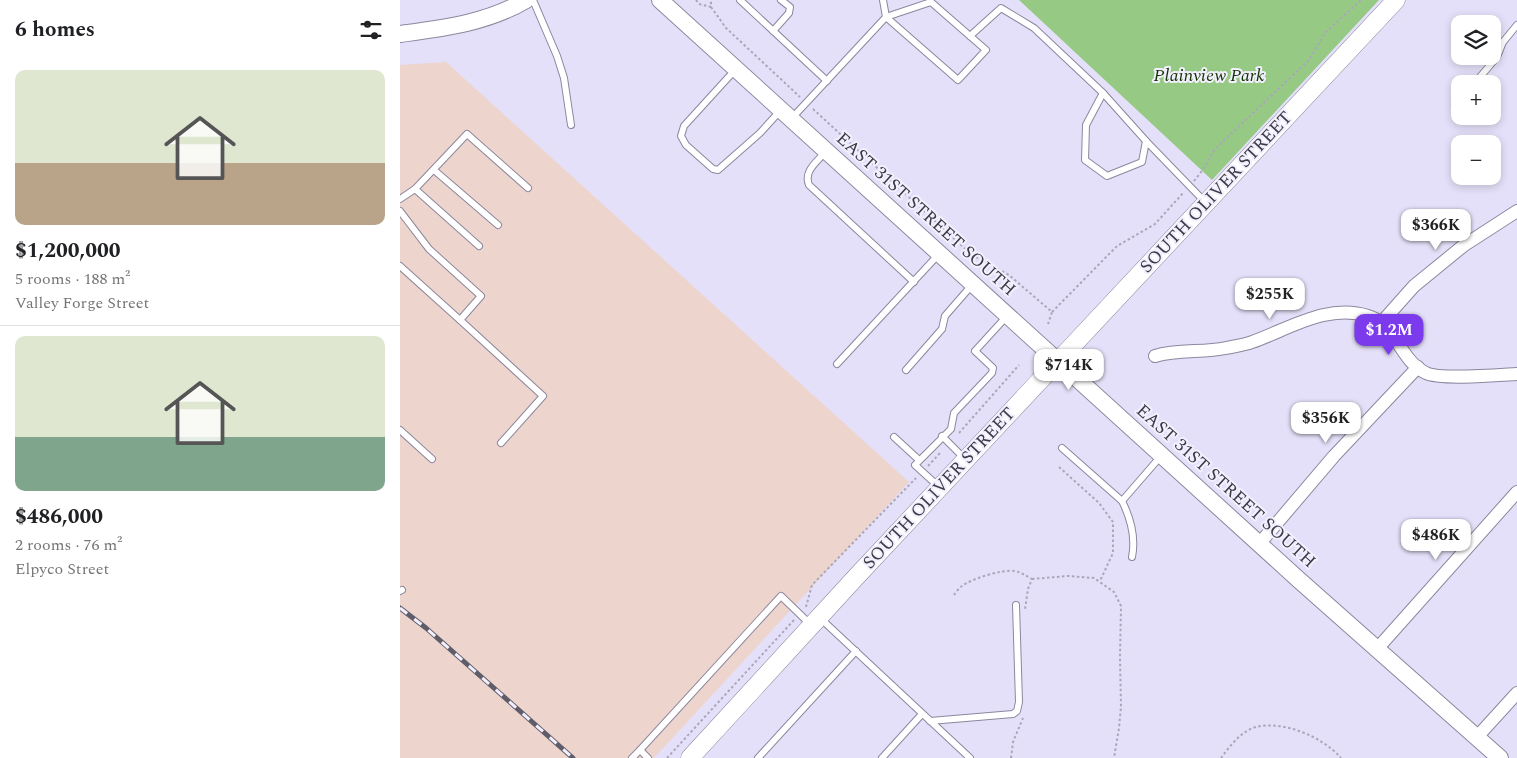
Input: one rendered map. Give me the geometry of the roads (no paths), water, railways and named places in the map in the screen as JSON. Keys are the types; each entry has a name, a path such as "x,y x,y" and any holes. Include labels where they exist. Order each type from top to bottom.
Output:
{"main road":[{"name":"SOUTH OLIVER STREET","path":"690,758 810,619 966,460 1396,0"}],"street":[{"path":"400,34 456,26 489,17 526,0"},
{"name":"EAST 31ST STREET SOUTH","path":"660,0 1299,580 1500,758"},
{"path":"1382,322 1414,286 1463,246 1517,211"},
{"path":"1155,356 1211,351 1250,343 1321,315 1346,312 1368,316 1382,322 1400,348 1427,374 1444,376 1517,374"},
{"path":"1260,543 1334,456 1418,367"},
{"path":"1377,649 1517,492"},
{"path":"1477,737 1517,693"}],"lane":[{"path":"533,0 557,56 564,78 571,125"},
{"path":"740,0 827,81"},
{"path":"773,31 788,13 790,7 781,0"},
{"path":"736,69 684,126 681,136 686,145 713,169 718,170 760,133 806,103 886,17 932,1 986,50 958,80 886,17 883,0"},
{"path":"970,36 1001,8 1034,28 1104,93 1146,141 1206,203"},
{"path":"1482,75 1497,57 1503,42 1517,25"},
{"path":"1104,93 1086,125 1084,160 1107,176 1142,162 1146,141"},
{"path":"400,200 415,189 467,134 528,188"},
{"path":"826,151 808,172 806,179 808,185 914,282"},
{"path":"434,170 498,225"},
{"path":"415,189 479,246"},
{"path":"400,211 429,249 481,296 460,320"},
{"path":"837,364 939,254"},
{"path":"400,266 543,396 501,443"},
{"path":"906,370 942,329 945,316 972,284"},
{"path":"939,488 915,465 951,429 954,413 992,373 993,368 976,351 1008,315"},
{"path":"400,430 432,459"},
{"path":"942,436 966,460"},
{"path":"894,437 919,460"},
{"path":"1062,448 1122,501 1130,519 1133,533 1132,557"},
{"path":"1122,501 1162,455"},
{"path":"632,758 781,596 856,651 970,758"},
{"path":"930,721 1013,714 1017,711 1019,702 1016,605"},
{"path":"758,758 856,651"},
{"path":"882,758 922,714"},
{"path":"640,750 648,758"}],"railway":[{"path":"400,608 426,628 573,758"}],"park label":[{"name":"Plainview Park","path":"1209,75"}]}
